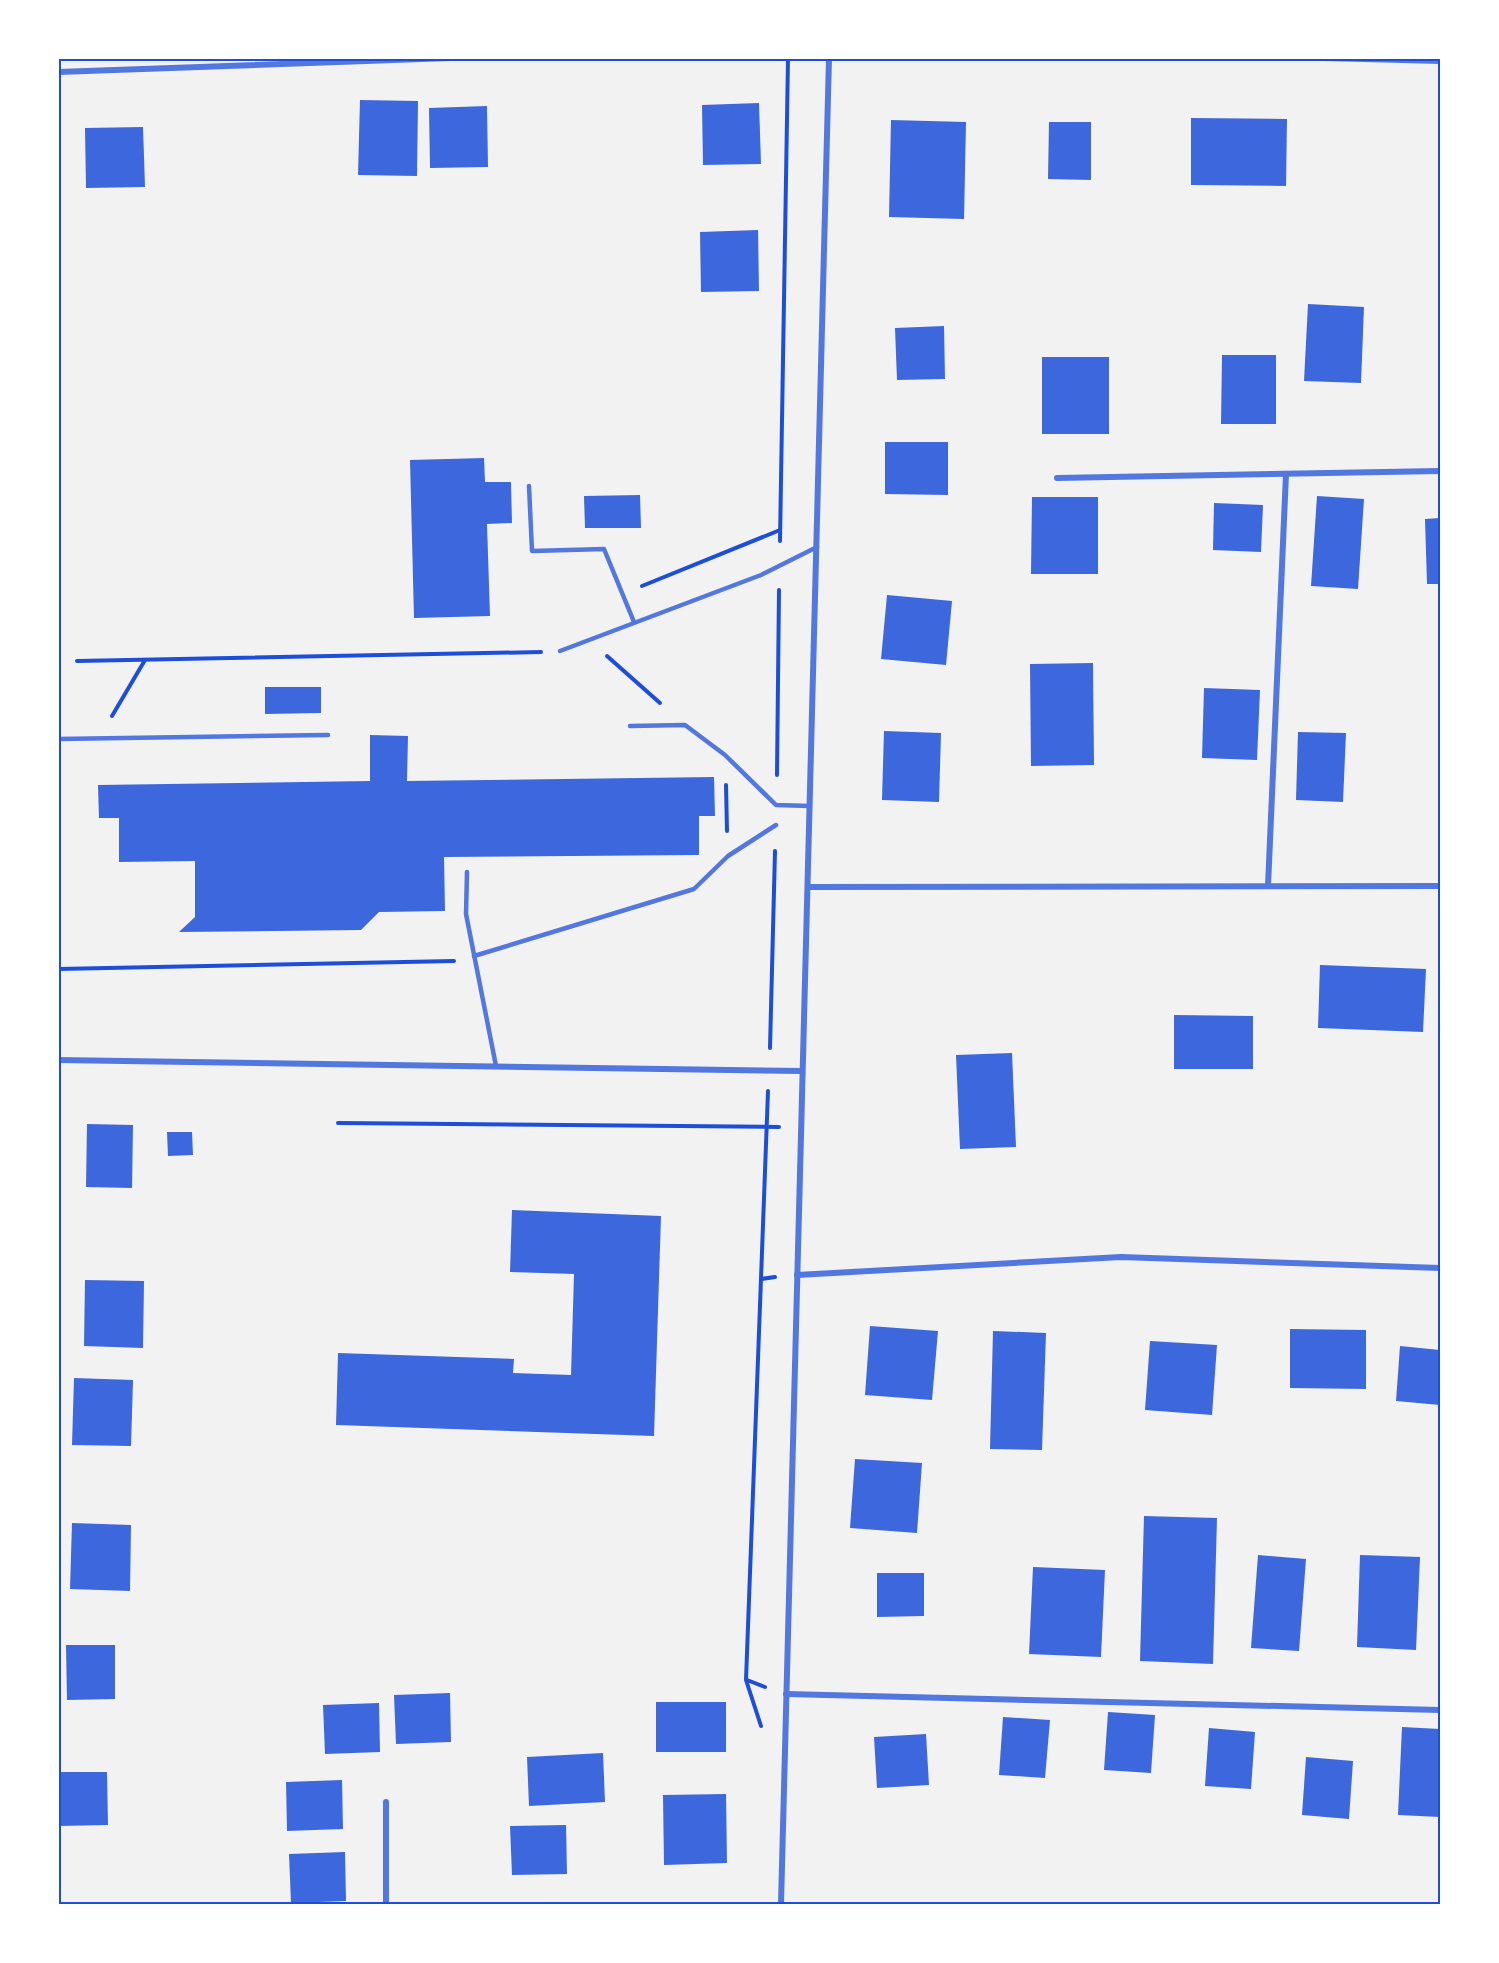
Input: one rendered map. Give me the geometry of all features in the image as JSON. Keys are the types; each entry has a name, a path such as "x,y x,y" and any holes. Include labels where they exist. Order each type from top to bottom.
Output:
{"street":[{"path":"58,72 450,58"},
{"path":"781,1905 830,58"},
{"path":"1325,58 1440,61"},
{"path":"1058,478 1440,471"},
{"path":"1268,886 1286,474"},
{"path":"809,887 1440,886"},
{"path":"58,1060 802,1071"},
{"path":"797,1275 1121,1257 1440,1268"},
{"path":"786,1694 1440,1710"},
{"path":"386,1802 386,1905"}],"lane":[{"path":"529,486 532,551 604,549 634,622"},
{"path":"560,651 761,574 817,547"},
{"path":"630,726 685,725 724,755 776,805 810,806"},
{"path":"58,739 328,735"},
{"path":"474,956 694,889 728,856 776,825"},
{"path":"467,872 466,914 496,1066"}],"path":[{"path":"776,805 788,58"},
{"path":"622,594 780,530"},
{"path":"589,640 685,725"},
{"path":"538,652 548,645"},
{"path":"77,661 560,651"},
{"path":"99,738 145,659"},
{"path":"724,755 728,856"},
{"path":"746,1680 776,825"},
{"path":"58,969 457,961 474,956"},
{"path":"338,1123 801,1127"}],"building":[{"path":"360,100 418,101 417,176 358,175"},
{"path":"759,103 761,164 703,165 702,105"},
{"path":"487,106 488,167 430,168 429,108"},
{"path":"1191,118 1287,119 1286,186 1191,185"},
{"path":"891,120 966,122 964,219 889,217"},
{"path":"1049,122 1091,122 1091,180 1048,179"},
{"path":"143,127 145,187 86,188 85,128"},
{"path":"758,230 759,291 701,292 700,232"},
{"path":"1308,304 1364,307 1361,383 1304,381"},
{"path":"944,326 945,379 897,380 895,328"},
{"path":"1222,355 1276,355 1276,424 1221,424"},
{"path":"1042,357 1109,357 1109,434 1042,434"},
{"path":"885,442 948,442 948,495 885,494"},
{"path":"484,458 485,482 511,482 512,523 487,524 490,616 414,618 410,460"},
{"path":"640,495 641,528 585,528 584,496"},
{"path":"1317,496 1364,499 1358,589 1311,586"},
{"path":"1032,497 1098,497 1098,574 1031,574"},
{"path":"1214,503 1263,505 1261,552 1213,550"},
{"path":"1440,518 1440,584 1427,584 1425,519"},
{"path":"887,595 952,601 946,665 881,659"},
{"path":"1093,663 1094,765 1031,766 1030,664"},
{"path":"265,687 321,687 321,713 265,714"},
{"path":"1204,688 1260,690 1257,760 1202,758"},
{"path":"884,731 941,733 939,802 882,800"},
{"path":"1298,732 1346,733 1343,802 1296,800"},
{"path":"370,735 408,736 407,781 714,777 715,816 699,816 699,855 444,857 445,911 379,912 361,930 179,932 195,917 195,861 119,862 119,818 99,818 98,785 370,781"},
{"path":"1320,965 1426,969 1423,1032 1318,1028"},
{"path":"1174,1015 1253,1016 1253,1069 1174,1069"},
{"path":"1012,1053 1016,1147 960,1149 956,1055"},
{"path":"87,1124 133,1125 132,1188 86,1187"},
{"path":"167,1132 192,1132 193,1155 168,1156"},
{"path":"512,1210 661,1216 654,1436 336,1425 338,1353 514,1359 513,1373 571,1375 574,1274 510,1272"},
{"path":"85,1280 144,1281 143,1348 84,1346"},
{"path":"870,1326 938,1331 932,1400 865,1395"},
{"path":"1290,1329 1366,1330 1366,1389 1290,1388"},
{"path":"993,1331 1046,1333 1042,1450 990,1449"},
{"path":"1150,1341 1217,1345 1212,1415 1145,1410"},
{"path":"1400,1346 1440,1350 1440,1405 1396,1401"},
{"path":"74,1378 133,1380 131,1446 72,1445"},
{"path":"855,1459 922,1463 917,1533 850,1528"},
{"path":"1144,1516 1217,1518 1213,1664 1140,1661"},
{"path":"72,1523 131,1525 130,1591 70,1589"},
{"path":"1258,1555 1306,1559 1299,1651 1251,1648"},
{"path":"1360,1555 1420,1557 1416,1650 1357,1647"},
{"path":"1033,1567 1105,1570 1101,1657 1029,1654"},
{"path":"877,1573 924,1573 924,1616 877,1617"},
{"path":"66,1645 115,1645 115,1699 67,1700"},
{"path":"450,1693 451,1742 396,1744 394,1695"},
{"path":"656,1702 726,1702 726,1752 656,1752"},
{"path":"379,1703 380,1752 325,1754 323,1705"},
{"path":"1108,1712 1155,1715 1151,1773 1104,1770"},
{"path":"1003,1717 1050,1720 1045,1778 999,1775"},
{"path":"1402,1727 1440,1729 1440,1817 1398,1815"},
{"path":"1209,1728 1255,1732 1251,1789 1205,1786"},
{"path":"926,1734 929,1785 877,1788 874,1737"},
{"path":"603,1753 605,1802 529,1806 527,1757"},
{"path":"1306,1757 1353,1761 1349,1819 1302,1815"},
{"path":"59,1772 107,1772 108,1825 59,1826"},
{"path":"342,1780 343,1829 287,1831 286,1782"},
{"path":"726,1794 727,1863 664,1865 663,1795"},
{"path":"566,1825 567,1874 512,1875 510,1826"},
{"path":"345,1852 346,1901 291,1903 289,1854"}]}
